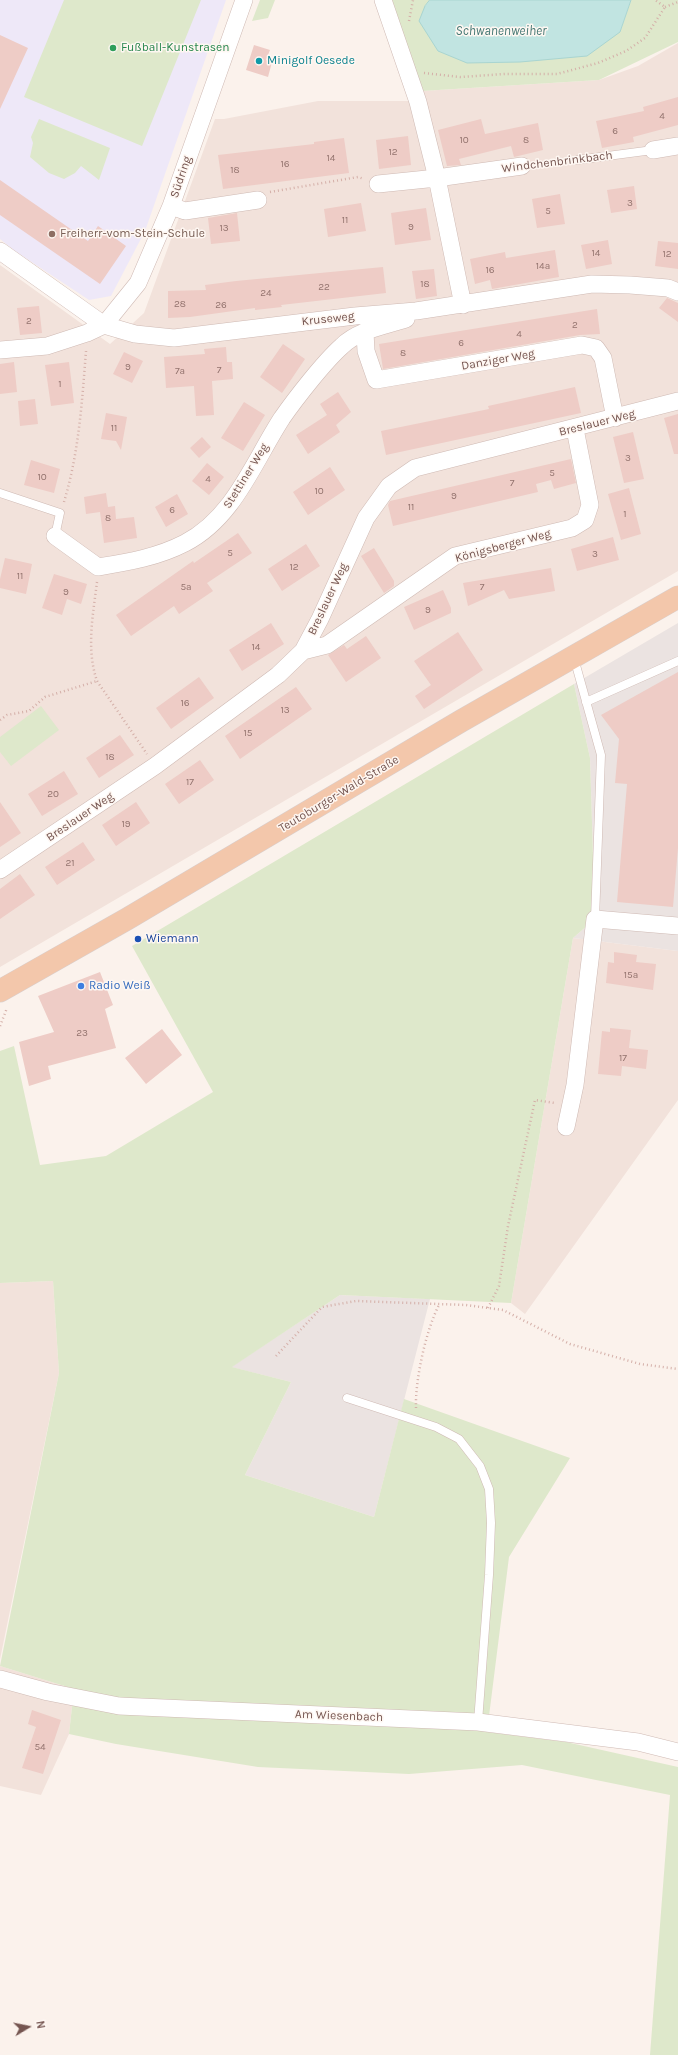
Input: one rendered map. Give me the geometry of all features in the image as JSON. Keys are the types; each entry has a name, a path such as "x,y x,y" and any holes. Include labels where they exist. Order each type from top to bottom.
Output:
{"main road":[{"name":"Teutoburger-Wald-Straße","path":"4,998 127,919 461,721 678,597"}],"street":[{"name":"Südring","path":"0,350 47,346 88,333 104,325 138,283 171,206 244,0"},
{"path":"383,0 412,82 437,178 463,305"},
{"name":"Windchenbrinkbach","path":"653,150 678,146"},
{"name":"Windchenbrinkbach","path":"378,184 437,178 522,166"},
{"path":"171,206 185,211 258,200"},
{"name":"Kruseweg","path":"0,251 104,325 135,334 174,338 463,305 592,284 668,288 678,292"},
{"path":"364,332 412,318 416,311"},
{"name":"Stettiner Weg","path":"98,567 150,558 186,542 214,521 228,507 283,417 342,345 364,332"},
{"name":"Danziger Weg","path":"364,332 366,351 376,380 582,345 596,348 603,358 616,418"},
{"name":"Breslauer Weg","path":"0,870 155,766 278,675 303,651 320,619 366,518 389,486 402,476 416,468 678,401"},
{"name":"Königsberger Weg","path":"303,651 327,645 455,556 572,528 585,520 590,505 575,428"},
{"path":"55,536 98,567"},
{"path":"566,1127 576,1085 595,919 678,926"},
{"name":"Am Wiesenbach","path":"0,1678 48,1692 119,1706 478,1722 638,1742 678,1752"}],"lane":[{"name":"Windchenbrinkbach","path":"577,160 653,150"},
{"path":"0,493 60,514 55,536"},
{"path":"573,658 601,755 595,919"},
{"path":"586,702 678,661"},
{"path":"347,1398 436,1427 459,1439 480,1466 489,1489 490,1575 478,1722"}],"path":[{"path":"655,0 665,7"},
{"path":"412,82 421,72 460,77 505,74 556,74 598,63 626,51 645,38 665,7 678,2"},
{"name":"Windchenbrinkbach","path":"522,166 577,160"},
{"path":"258,200 267,193 358,177 378,184"},
{"path":"60,514 72,475 80,425 88,333"},
{"path":"98,567 90,637 93,669 97,681 155,766"},
{"path":"0,720 6,715 29,711 45,697 97,681"},
{"path":"0,1026 4,998"},
{"path":"488,1308 499,1286 508,1226 535,1100 571,1106"},
{"path":"276,1356 322,1307 356,1301 466,1305 503,1310 570,1344 640,1364 678,1369"},
{"path":"416,1420 416,1384 433,1316 439,1304"}],"shaded area":[{"path":"0,0 226,0 145,231 111,296 89,300 15,251 0,239"},
{"path":"678,43 678,571 0,967 0,265 110,344 144,313 215,119 224,119 318,101 412,101 422,91 599,80 638,66"},
{"path":"678,623 678,951 573,938 595,919 590,758 574,684"},
{"path":"573,938 678,951 678,1100 525,1314 511,1303"},
{"path":"53,1281 59,1373 0,1659 0,1283"},
{"path":"340,1295 430,1299 374,1517 245,1475 291,1382 231,1367"},
{"path":"0,1666 74,1689 69,1734 41,1795 0,1786"}],"green space":[{"name":"Fußball-Kunstrasen","path":"64,0 201,0 142,146 24,97"},
{"path":"260,0 275,0 268,18 252,21"},
{"path":"390,0 430,0 425,6 620,32 631,0 678,0 678,42 599,80 422,91"},
{"path":"39,119 110,148 99,180 81,166 75,173 64,179 49,173 30,157 33,143 31,137"},
{"path":"574,684 590,758 595,919 573,938 511,1303 340,1295 232,1367 291,1382 245,1475 374,1517 404,1399 570,1458 509,1557 487,1732 566,1742 678,1767 678,2055 650,2055 670,1795 522,1765 409,1774 258,1767 116,1744 69,1734 74,1689 0,1666 59,1373 53,1281 0,1283 0,1051 14,1046 40,1165 106,1156 213,1092 132,946"},
{"path":"41,706 59,730 11,766 0,752 0,737"}],"water":[{"name":"Schwanenweiher","path":"430,0 631,0 620,32 587,56 520,62 467,63 438,51 419,21 425,6"}],"building":[{"path":"0,35 28,48 0,109"},
{"name":"Minigolf Oesede","path":"254,45 270,50 266,60 272,62 268,77 246,70"},
{"path":"678,97 678,125 633,137 634,142 602,148 596,121 644,111 643,107"},
{"path":"481,119 485,134 538,123 543,150 514,157 511,146 459,159 461,165 447,166 438,130"},
{"path":"408,136 411,165 379,169 376,140"},
{"path":"344,138 349,173 223,189 218,155 314,144 314,142"},
{"name":"Freiherr-vom-Stein-Schule","path":"0,180 88,241 98,226 126,246 100,284 0,215"},
{"path":"634,186 637,209 611,213 607,190"},
{"path":"560,194 565,224 537,228 532,199"},
{"path":"361,203 366,231 328,237 324,209"},
{"path":"426,208 431,240 395,245 391,213"},
{"path":"237,213 240,241 211,244 208,218"},
{"path":"608,240 612,264 586,269 581,245"},
{"path":"658,241 678,243 678,269 655,266"},
{"path":"555,250 559,277 492,289 490,280 475,284 470,259 505,252 506,258"},
{"path":"383,267 386,293 281,305 282,307 255,310 255,308 190,317 168,318 168,291 206,290 205,285"},
{"path":"434,269 437,296 416,299 412,271"},
{"path":"667,298 678,303 678,322 659,308"},
{"path":"39,306 42,333 20,335 17,308"},
{"path":"597,309 600,334 580,335 383,369 379,344"},
{"path":"283,344 305,359 282,393 260,377"},
{"path":"226,347 227,362 232,362 233,379 212,381 214,415 196,416 194,386 166,388 164,357 205,354 204,349"},
{"path":"124,352 143,361 132,383 113,374"},
{"path":"14,362 17,392 0,394 0,364"},
{"path":"69,362 74,403 51,406 45,365"},
{"path":"575,387 581,413 386,455 381,431 489,409 488,406"},
{"path":"338,392 351,412 336,425 340,432 308,454 296,435 327,415 320,404"},
{"path":"35,399 38,424 20,426 18,401"},
{"path":"244,402 265,415 243,451 221,438"},
{"path":"106,413 127,417 121,450 116,441 101,439"},
{"path":"678,414 678,454 674,454 664,418"},
{"path":"633,432 644,479 624,483 613,437"},
{"path":"202,437 211,447 199,458 190,448"},
{"path":"571,459 576,483 554,489 551,480 536,484 538,492 393,526 388,505 390,501"},
{"path":"31,460 60,469 54,493 24,485"},
{"path":"207,463 224,477 209,495 192,481"},
{"path":"330,467 345,490 308,515 293,492"},
{"path":"629,488 641,534 621,540 608,494"},
{"path":"106,493 108,507 115,506 116,519 134,517 137,538 104,543 100,512 86,514 84,497"},
{"path":"177,494 188,514 166,527 155,507"},
{"path":"238,533 252,553 207,583 213,591 179,614 174,606 131,636 116,615 193,561 194,563"},
{"path":"613,537 619,560 577,571 571,549"},
{"path":"306,544 320,566 282,591 268,569"},
{"path":"374,548 394,581 394,586 384,593 361,556"},
{"path":"5,558 32,564 26,594 0,588 0,579"},
{"path":"551,568 555,591 509,599 504,590 468,606 463,583"},
{"path":"54,574 87,584 81,604 67,599 62,615 42,608"},
{"path":"443,590 451,608 451,613 414,630 404,607"},
{"path":"271,623 284,644 242,671 229,650"},
{"path":"458,632 483,670 424,709 415,696 431,685 414,661"},
{"path":"366,636 381,658 346,682 328,655 344,645 347,649"},
{"path":"678,672 678,848 673,907 617,902 627,784 615,783 619,739 601,715"},
{"path":"199,677 214,698 171,729 156,708"},
{"path":"296,687 312,709 240,759 225,736"},
{"path":"120,735 134,755 99,778 86,758"},
{"path":"200,760 214,780 179,804 165,784"},
{"path":"64,771 78,794 42,816 28,794"},
{"path":"0,802 21,833 0,847"},
{"path":"136,802 150,823 116,846 102,825"},
{"path":"83,842 95,860 57,885 45,867"},
{"path":"20,874 35,895 0,919 0,889"},
{"path":"614,952 637,955 636,962 656,964 653,990 606,983 608,962 614,963"},
{"path":"100,972 113,1005 105,1009 116,1048 48,1066 51,1079 29,1086 19,1042 54,1032 38,996"},
{"path":"610,1028 631,1030 629,1048 648,1050 646,1069 622,1066 621,1076 598,1074 602,1031 610,1032"},
{"path":"162,1029 182,1055 146,1084 125,1058"},
{"path":"32,1710 61,1720 43,1774 22,1768 36,1727 28,1724"}],"place":[{"name":"Fußball-Kunstrasen","path":"113,48"},
{"name":"Minigolf Oesede","path":"259,61"},
{"name":"Freiherr-vom-Stein-Schule","path":"52,234"},
{"name":"Wiemann","path":"138,939"},
{"name":"Radio Weiß","path":"81,986"}]}
